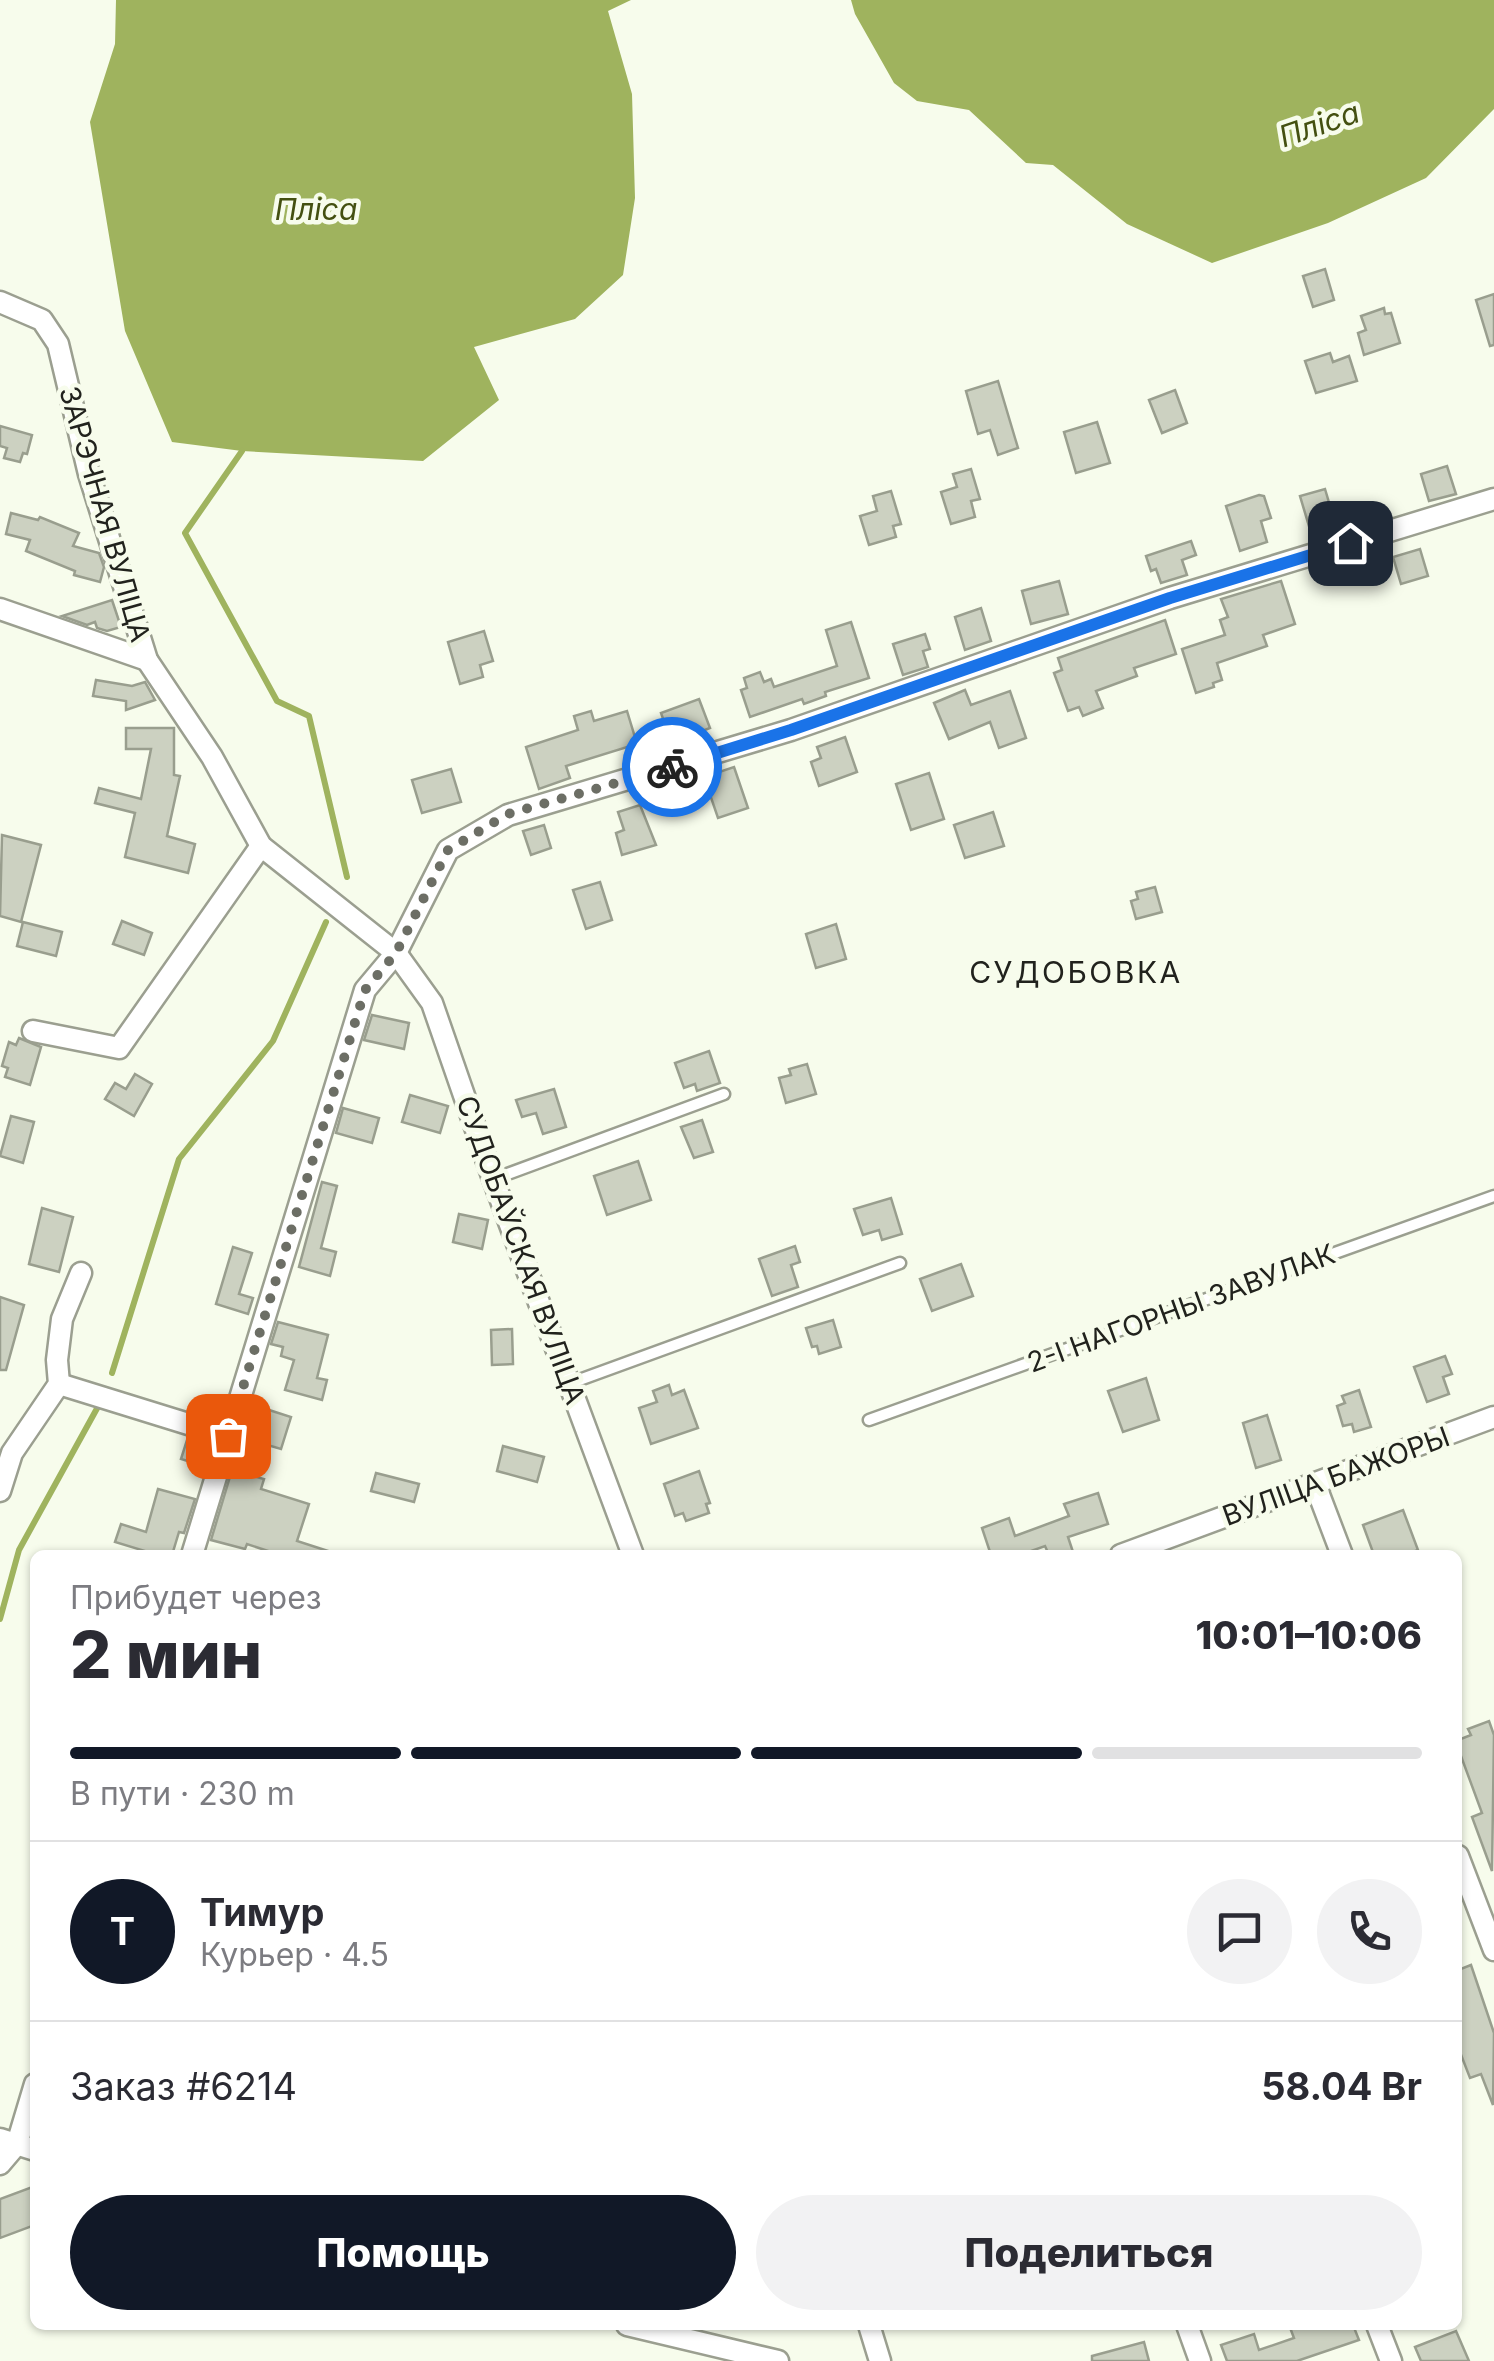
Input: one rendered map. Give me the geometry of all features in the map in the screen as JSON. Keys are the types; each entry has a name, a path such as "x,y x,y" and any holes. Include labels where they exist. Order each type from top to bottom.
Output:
{"street":[{"name":"ЗАРЭЧНАЯ ВУЛІЦА","path":"0,302 42,320 58,344 90,474 147,660 212,757 261,846 396,953"},
{"path":"194,1550 365,990 396,953 448,850 508,814 791,730 1170,598 1494,499"},
{"path":"0,609 147,660"},
{"path":"33,1031 120,1048 261,846"},
{"name":"СУДОБАЎСКАЯ ВУЛІЦА","path":"396,953 432,1003 631,1550"},
{"path":"0,1491 12,1452 59,1384 57,1360 62,1318 81,1273"},
{"path":"59,1384 228,1436"},
{"name":"ВУЛІЦА БАЖОРЫ","path":"1135,1550 1494,1417"},
{"path":"1315,1484 1340,1550"},
{"path":"1462,1866 1494,1950"},
{"path":"0,2164 17,2144 30,2101"},
{"path":"649,2330 778,2361"},
{"path":"871,2330 880,2361"},
{"path":"1189,2330 1200,2361"},
{"path":"1380,2330 1391,2361"}],"lane":[{"path":"493,1179 724,1094"},
{"name":"2-І НАГОРНЫ ЗАВУЛАК","path":"869,1420 1494,1196"},
{"path":"571,1383 900,1263"}],"water":[{"name":"Пліса","path":"116,0 631,0 608,11 632,94 635,198 623,275 575,319 474,347 499,400 423,461 242,451 172,442 125,331 90,122 115,44"},
{"name":"Пліса","path":"851,0 1494,0 1494,109 1426,178 1328,223 1212,263 1127,224 1053,165 1026,163 969,110 917,101 894,83"}],"building":[{"path":"1325,269 1334,300 1313,307 1303,276"},
{"path":"1494,294 1494,345 1490,346 1476,300"},
{"path":"1384,308 1385,314 1391,313 1400,343 1364,355 1358,333 1366,330 1361,316"},
{"path":"1330,353 1333,362 1349,356 1357,381 1316,393 1305,361"},
{"path":"998,381 1018,448 998,455 990,430 978,434 966,391"},
{"path":"1175,390 1187,423 1162,433 1149,400"},
{"path":"1097,422 1110,463 1076,473 1064,432"},
{"path":"0,426 32,435 27,454 23,453 20,462 4,458 7,448 0,446"},
{"path":"1447,466 1456,494 1429,501 1421,474"},
{"path":"971,469 980,499 971,501 975,517 951,524 941,492 957,487 953,474"},
{"path":"1325,489 1336,526 1311,533 1300,496"},
{"path":"891,491 901,524 893,526 896,537 869,545 860,516 877,511 873,496"},
{"path":"1264,496 1271,518 1261,521 1267,542 1240,551 1226,506"},
{"path":"11,513 38,520 40,517 79,533 73,546 99,553 104,567 100,582 74,575 75,571 26,551 30,540 6,534"},
{"path":"1191,541 1196,555 1182,560 1187,575 1161,583 1146,556"},
{"path":"1420,549 1428,576 1401,584 1393,557"},
{"path":"1059,581 1068,614 1031,624 1022,591"},
{"path":"1281,581 1295,624 1263,635 1267,646 1217,663 1222,680 1196,693 1182,649 1225,635 1220,620 1228,617 1221,599"},
{"path":"112,600 121,627 107,631 97,628 95,622 87,625 62,616"},
{"path":"981,608 991,641 965,650 955,617"},
{"path":"1165,620 1176,654 1134,668 1137,676 1096,691 1103,708 1083,716 1079,707 1068,711 1054,673 1062,670 1058,658"},
{"path":"851,622 869,678 825,692 826,696 804,704 802,699 750,717 741,690 747,688 744,678 760,672 764,682 771,679 774,687 837,666 826,630"},
{"path":"484,631 493,661 480,665 483,677 460,684 448,642"},
{"path":"925,634 930,649 923,651 928,667 903,675 893,644"},
{"path":"96,680 132,686 145,682 155,700 126,710 126,701 93,696"},
{"path":"965,690 971,705 1010,691 1026,738 999,748 990,722 949,739 934,703"},
{"path":"699,699 710,728 702,731 705,739 674,750 661,713"},
{"path":"591,711 594,721 627,711 637,744 566,766 570,778 539,789 526,747 578,730 574,716"},
{"path":"126,728 174,728 174,775 180,776 167,836 195,844 188,873 125,857 135,813 95,803 99,788 141,799 151,749 126,749"},
{"path":"845,737 857,772 819,786 811,762 821,758 817,747"},
{"path":"734,767 748,808 718,818 704,777"},
{"path":"451,769 461,802 422,813 412,780"},
{"path":"929,773 944,819 911,830 896,784"},
{"path":"640,805 656,845 622,855 616,833 624,830 618,812"},
{"path":"993,812 1004,846 965,858 954,825"},
{"path":"544,825 551,848 531,855 523,831"},
{"path":"2,835 41,845 21,922 0,916"},
{"path":"600,882 612,920 586,929 573,890"},
{"path":"1155,887 1162,912 1136,919 1131,901 1138,899 1136,892"},
{"path":"122,921 152,933 144,955 113,944"},
{"path":"23,922 62,932 56,956 17,946"},
{"path":"836,924 846,959 816,968 806,934"},
{"path":"372,1015 409,1023 404,1049 364,1040"},
{"path":"19,1038 41,1047 30,1085 5,1077 8,1068 2,1066 9,1042 16,1045"},
{"path":"709,1051 720,1083 697,1091 695,1084 684,1088 675,1063"},
{"path":"807,1064 816,1094 786,1103 779,1078 791,1075 789,1069"},
{"path":"135,1074 152,1084 134,1116 105,1099 115,1083 126,1089"},
{"path":"554,1089 566,1127 543,1134 536,1113 522,1117 516,1100"},
{"path":"410,1095 448,1106 440,1133 402,1122"},
{"path":"343,1108 379,1118 372,1143 336,1133"},
{"path":"11,1116 34,1122 23,1163 0,1156"},
{"path":"702,1120 713,1152 694,1158 681,1127"},
{"path":"638,1161 651,1200 607,1215 594,1176"},
{"path":"322,1182 337,1186 321,1248 336,1252 330,1276 299,1267"},
{"path":"891,1198 902,1234 882,1240 879,1230 863,1235 854,1209"},
{"path":"42,1208 73,1217 59,1272 29,1264"},
{"path":"459,1214 488,1220 482,1249 453,1242"},
{"path":"795,1246 800,1262 791,1265 798,1287 772,1296 759,1259"},
{"path":"233,1247 252,1253 239,1294 253,1298 248,1314 216,1304"},
{"path":"961,1264 973,1296 932,1311 920,1279"},
{"path":"0,1297 24,1305 6,1370 0,1370"},
{"path":"833,1320 841,1347 819,1354 817,1346 812,1347 806,1328"},
{"path":"278,1322 328,1335 317,1378 327,1380 322,1400 285,1390 294,1360 281,1356 283,1347 271,1344"},
{"path":"512,1329 513,1364 492,1365 491,1330"},
{"path":"1445,1356 1452,1374 1443,1377 1449,1394 1427,1402 1414,1367"},
{"path":"1146,1378 1159,1420 1123,1432 1108,1391"},
{"path":"669,1385 672,1395 684,1390 698,1428 651,1444 639,1408 657,1402 653,1391"},
{"path":"1359,1390 1371,1427 1354,1432 1352,1424 1343,1426 1337,1406 1345,1403 1342,1396"},
{"path":"266,1409 291,1417 281,1449 257,1442"},
{"path":"1267,1415 1281,1460 1256,1468 1243,1423"},
{"path":"187,1440 206,1446 200,1465 181,1459"},
{"path":"503,1446 544,1457 537,1482 497,1471"},
{"path":"232,1470 264,1479 261,1489 309,1504 297,1541 325,1550 265,1550 247,1544 245,1549 211,1540"},
{"path":"699,1471 710,1503 706,1504 709,1513 686,1521 683,1513 675,1516 664,1484"},
{"path":"376,1473 419,1484 414,1502 371,1491"},
{"path":"158,1489 195,1499 184,1533 179,1532 174,1550 142,1550 115,1542 121,1524 146,1532"},
{"path":"1098,1493 1108,1524 1068,1537 1072,1550 1047,1550 1045,1546 1034,1550 989,1550 982,1528 1009,1518 1015,1536 1069,1516 1064,1504"},
{"path":"1403,1510 1418,1550 1372,1550 1363,1525"},
{"path":"1489,1721 1494,1735 1492,1871 1472,1817 1482,1813 1462,1759 1462,1738 1471,1735 1468,1729"},
{"path":"1471,1965 1494,2033 1493,2105 1481,2074 1470,2078 1462,2057 1462,1968"},
{"path":"30,2188 30,2227 0,2238 0,2199"},
{"path":"1291,2330 1355,2330 1359,2340 1297,2361 1227,2361 1221,2345 1254,2334 1259,2350 1294,2338"},
{"path":"1456,2331 1469,2361 1421,2361 1415,2347"},
{"path":"1144,2342 1149,2361 1092,2361 1092,2356"}],"waterway":[{"path":"242,451 185,533 277,701 309,716 347,877"},
{"path":"112,1373 179,1159 273,1041 326,922"},
{"path":"0,1619 19,1550 100,1403"}],"way so far":[{"path":"228,1436 365,990 396,953 448,850 508,814 672,767"}],"district":[{"name":"СУДОБОВКА","path":"1076,972"}],"route":[{"path":"672,767 791,730 1170,598 1350,543"}]}
